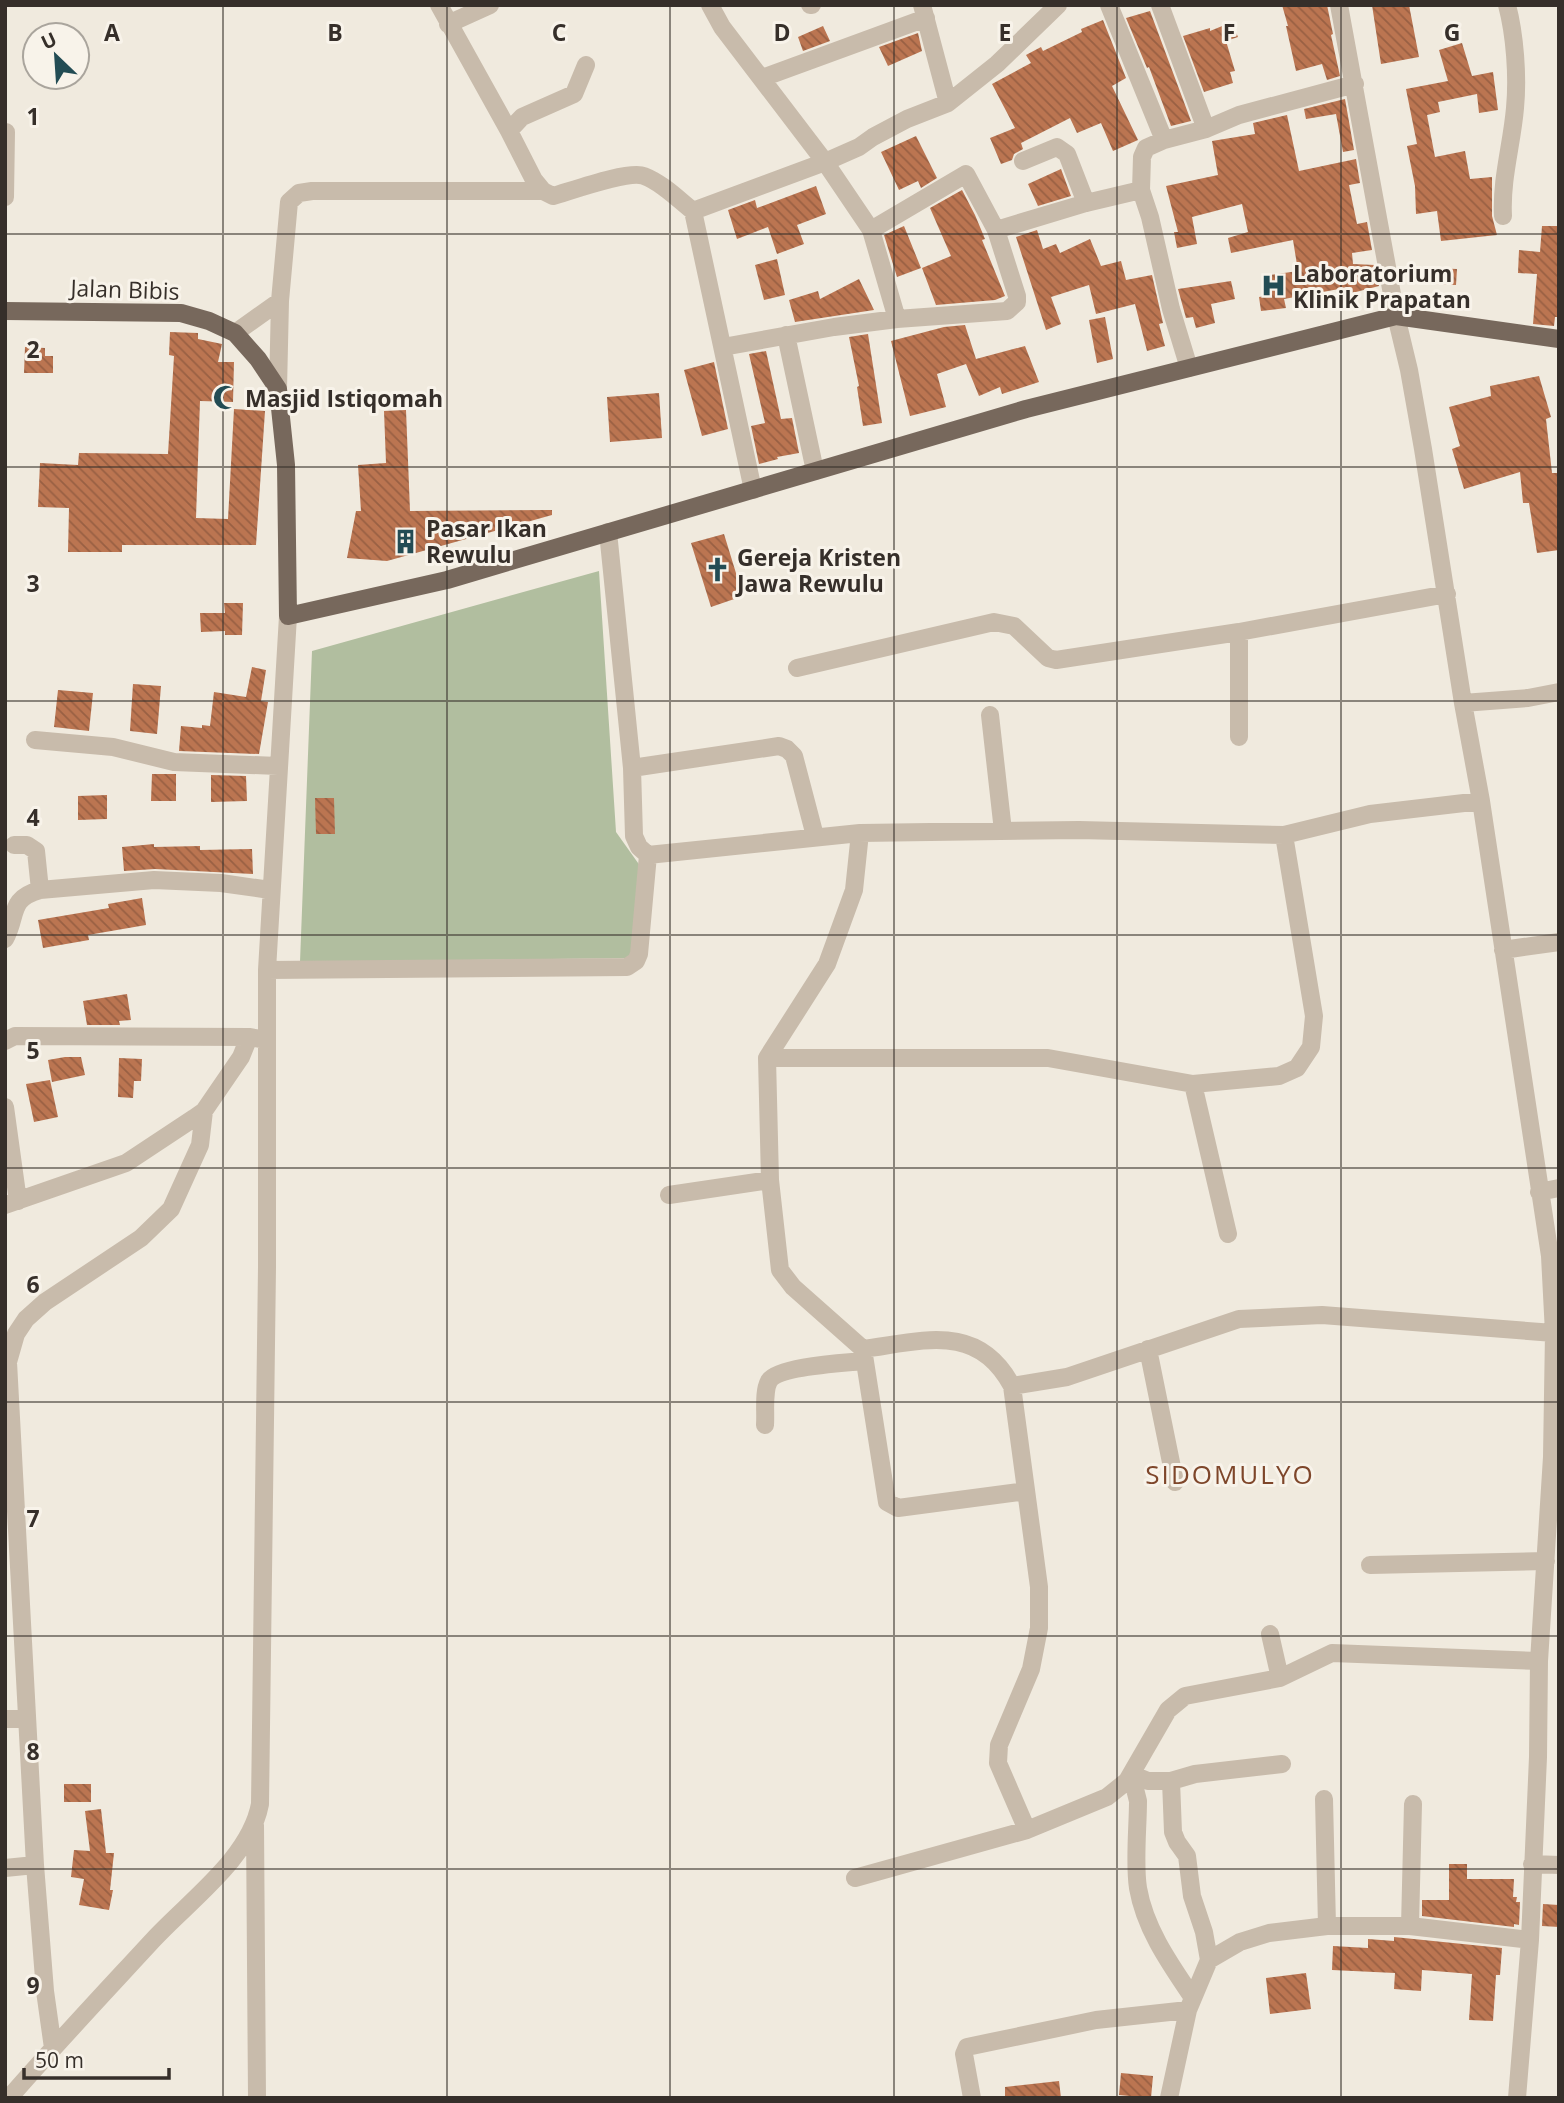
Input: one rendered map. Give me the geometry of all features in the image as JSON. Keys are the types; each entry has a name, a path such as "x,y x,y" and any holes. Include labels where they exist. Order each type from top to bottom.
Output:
{"main road":[{"name":"Jalan Bibis","path":"5,311 181,313 236,333 278,389 286,465 288,616"},
{"path":"288,616 447,580 1026,409 1396,316 1559,339"}],"street":[{"path":"439,5 534,180 543,191 553,196 623,176 641,174 693,211 752,490"},
{"path":"448,24 490,5"},
{"path":"710,5 722,27 825,162 870,230 897,319"},
{"path":"693,211 825,162 859,147 907,119 948,103 997,64 1058,5"},
{"path":"1109,5 1164,140"},
{"path":"1160,5 1206,129"},
{"path":"1339,5 1396,316 1409,370 1447,594 1550,1256 1556,1363 1550,1558 1539,1661 1538,1758 1530,1940 1517,2098"},
{"path":"1503,216 1502,193 1516,106 1513,29 1507,5"},
{"path":"762,78 924,12 948,103"},
{"path":"509,131 522,117 574,94 586,65"},
{"path":"1189,368 1168,300 1150,217 1141,190 1142,157 1146,148 1240,115 1355,84"},
{"path":"5,197 6,132"},
{"path":"1023,161 1057,147 1063,150 1086,202"},
{"path":"723,347 897,319 1007,311 1014,307 1017,296 996,230 966,174 870,230"},
{"path":"996,230 1086,202 1141,190"},
{"path":"278,389 280,301 289,202 299,193 543,191"},
{"path":"236,333 280,301"},
{"path":"786,335 815,471"},
{"path":"608,532 632,768 634,836 639,847 648,855 860,833 1079,830 1284,835 1370,814 1481,800"},
{"path":"797,668 995,622 1014,626 1048,658 1056,660 1239,632 1447,594"},
{"path":"257,2098 255,1825 260,1804 265,1585 258,1038 267,970 288,616"},
{"path":"1238,737 1239,632"},
{"path":"1463,703 1528,698 1559,692"},
{"path":"990,715 1003,831"},
{"path":"35,740 113,747 174,762 278,766"},
{"path":"632,768 779,746 794,756 815,836"},
{"path":"860,833 854,890 827,964 767,1058 770,1180 780,1269 793,1287 863,1355 887,1502 898,1507 1026,1491"},
{"path":"767,1058 1048,1058 1193,1084 1279,1076 1297,1068 1311,1047 1314,1016 1284,835"},
{"path":"14,845 27,845 36,850 40,890"},
{"path":"267,970 627,967 636,961 639,954 648,855"},
{"path":"5,939 17,901 27,893 40,890 154,880 222,883 270,890"},
{"path":"1503,950 1559,942"},
{"path":"5,1041 15,1036 258,1038"},
{"path":"5,1107 12,1203 126,1163 204,1111 258,1038"},
{"path":"1193,1084 1228,1234"},
{"path":"53,2048 45,1991 10,1528 8,1363 16,1334 26,1319 45,1302 141,1238 171,1209 200,1145 204,1111"},
{"path":"669,1195 770,1180"},
{"path":"1539,1192 1559,1188"},
{"path":"1012,1386 1067,1377 1238,1319 1322,1315 1554,1333"},
{"path":"765,1424 767,1390 770,1380 776,1374 928,1340 969,1343 990,1356 1004,1371 1012,1386 1039,1587 1039,1628 1031,1669 999,1745 998,1763 1027,1830"},
{"path":"1148,1349 1175,1482"},
{"path":"1370,1565 1550,1558"},
{"path":"1270,1634 1280,1678"},
{"path":"856,1878 1027,1830 1107,1797 1129,1777 1168,1710 1185,1696 1280,1678 1332,1653 1539,1661"},
{"path":"5,1719 26,1719"},
{"path":"1129,1777 1148,1781 1171,1781 1195,1774 1283,1764"},
{"path":"1129,1777 1138,1801 1138,1887 1161,1952 1190,2004"},
{"path":"1169,2098 1190,2004 1209,1960 1204,1932 1192,1896 1187,1856 1173,1832 1171,1781"},
{"path":"1324,1799 1327,1926"},
{"path":"1410,1926 1413,1804"},
{"path":"9,2098 170,1921 230,1862 255,1825"},
{"path":"1532,1864 1559,1865"},
{"path":"5,1868 35,1866"},
{"path":"1209,1960 1240,1942 1269,1933 1327,1926 1410,1926 1530,1940"},
{"path":"972,2098 964,2054 967,2047 1190,2004"}],"green space":[{"path":"599,571 616,832 643,870 641,958 300,962 312,651"}],"building":[{"path":"1282,5 1327,5 1340,76 1327,80 1322,64 1296,71"},
{"path":"1372,5 1409,5 1419,57 1381,64"},
{"path":"1150,11 1191,121 1171,126 1149,67 1147,68 1126,18"},
{"path":"1103,20 1126,78 1112,86 1138,140 1113,151 1101,123 1077,133 1070,118 1021,143 1023,149 1014,154 1012,160 1001,164 990,138 1015,128 992,84 1031,63 1026,55 1041,47 1043,51 1082,32 1081,29"},
{"path":"1232,22 1238,37 1226,41 1235,71 1230,72 1233,83 1204,92 1183,36 1210,28 1210,31"},
{"path":"823,26 830,41 803,51 798,37"},
{"path":"918,33 922,51 888,66 879,47"},
{"path":"1462,43 1472,76 1493,72 1498,110 1479,113 1477,94 1438,102 1440,112 1427,115 1435,157 1465,151 1470,179 1492,177 1492,216 1497,235 1441,241 1437,211 1416,214 1415,186 1407,146 1417,144 1406,89 1448,81 1439,50"},
{"path":"1345,99 1354,150 1343,152 1336,114 1306,119 1304,109"},
{"path":"1287,115 1299,171 1356,159 1360,183 1349,185 1357,224 1367,222 1372,250 1352,253 1353,264 1375,265 1379,286 1352,293 1350,287 1284,299 1286,308 1261,311 1259,297 1265,296 1262,276 1298,271 1293,240 1231,253 1228,238 1248,232 1242,204 1192,217 1197,244 1177,248 1174,232 1178,232 1166,186 1218,175 1212,141 1255,134 1253,123"},
{"path":"916,136 937,178 921,188 918,181 899,190 881,152"},
{"path":"1061,169 1071,196 1038,206 1028,184"},
{"path":"816,186 826,214 797,225 804,244 777,254 768,227 737,239 728,210 755,200 757,208"},
{"path":"962,190 985,239 982,240 1005,296 995,300 936,305 922,268 951,256 930,208"},
{"path":"904,226 921,268 897,277 884,235"},
{"path":"1542,226 1559,226 1559,317 1555,317 1554,326 1533,324 1537,274 1518,273 1519,250 1540,252"},
{"path":"1037,230 1043,249 1056,244 1060,253 1090,239 1101,266 1121,261 1126,280 1152,275 1163,323 1159,324 1165,346 1147,351 1135,304 1096,314 1089,285 1051,297 1061,324 1046,330 1016,237"},
{"path":"777,259 785,295 764,300 755,265"},
{"path":"1430,268 1457,269 1456,285 1429,284"},
{"path":"859,279 874,310 795,322 789,300 818,291 820,299"},
{"path":"1231,281 1235,299 1211,304 1215,323 1196,328 1193,317 1186,318 1178,289"},
{"path":"1105,317 1113,359 1097,363 1089,320"},
{"path":"965,325 976,359 1025,346 1039,382 1002,394 1000,387 979,396 966,364 937,374 946,407 910,416 891,341 944,327"},
{"path":"170,332 198,333 198,339 222,344 218,362 234,362 233,402 200,401 196,518 228,519 234,409 265,411 256,545 122,545 122,552 68,552 69,508 38,507 40,463 78,465 79,453 168,454 174,356 169,355"},
{"path":"868,334 882,423 863,426 859,386 849,337"},
{"path":"25,347 45,348 45,356 53,356 53,373 24,373"},
{"path":"766,351 781,419 792,418 799,453 759,464 751,426 765,423 749,354"},
{"path":"714,362 728,429 702,436 684,370"},
{"path":"1539,376 1551,417 1546,419 1552,473 1559,473 1559,550 1537,553 1529,503 1523,503 1520,472 1464,489 1452,449 1460,446 1449,407 1491,396 1490,386"},
{"path":"659,393 662,438 610,442 607,397"},
{"name":"Pasar Ikan Rewulu","path":"406,410 410,511 552,510 552,515 387,561 347,558 356,511 361,511 358,465 386,463 384,411"},
{"name":"Gereja Kristen Jawa Rewulu","path":"724,534 743,596 711,607 691,543"},
{"path":"224,603 243,603 242,635 225,635 225,631 201,632 200,613 225,613"},
{"path":"252,667 266,670 261,701 268,702 259,754 179,751 181,726 210,726 214,692 246,697"},
{"path":"133,684 161,686 157,734 130,731"},
{"path":"58,690 93,693 89,731 54,727"},
{"path":"152,774 176,774 176,801 151,801"},
{"path":"211,775 246,776 247,801 211,802"},
{"path":"107,795 107,819 78,820 78,796"},
{"path":"315,798 334,798 335,834 316,834"},
{"path":"154,844 154,847 200,846 200,850 252,849 253,874 155,869 124,871 122,847"},
{"path":"142,898 146,925 88,935 89,940 43,948 38,920 109,908 108,904"},
{"path":"127,994 131,1020 119,1021 120,1025 87,1025 83,1001"},
{"path":"81,1057 85,1075 52,1082 48,1060"},
{"path":"119,1058 142,1059 141,1081 134,1081 133,1098 118,1097"},
{"path":"50,1080 58,1117 34,1122 26,1084"},
{"path":"64,1784 91,1784 91,1802 64,1802"},
{"path":"101,1809 106,1853 114,1853 110,1890 113,1890 109,1910 79,1905 84,1879 71,1877 74,1850 90,1851 85,1811"},
{"path":"1449,1864 1467,1864 1467,1879 1514,1879 1513,1897 1517,1897 1516,1902 1520,1902 1519,1925 1514,1924 1514,1927 1422,1916 1422,1900 1449,1900"},
{"path":"1543,1904 1559,1905 1559,1927 1542,1926"},
{"path":"1394,1937 1502,1948 1500,1975 1496,1975 1493,2021 1469,2020 1472,1974 1422,1970 1421,1991 1394,1989 1395,1973 1332,1970 1333,1946 1368,1948 1368,1939 1394,1941"},
{"path":"1306,1973 1311,2009 1270,2014 1266,1978"},
{"path":"1121,2073 1153,2076 1151,2098 1119,2095"},
{"path":"1059,2081 1061,2098 1005,2098 1005,2087"}],"place":[{"name":"Laboratorium Klinik Prapatan","path":"1273,286"},
{"name":"Masjid Istiqomah","path":"225,398"},
{"name":"Pasar Ikan Rewulu","path":"406,541"},
{"name":"Gereja Kristen Jawa Rewulu","path":"717,570"}],"district":[{"name":"SIDOMULYO","path":"1230,1474"}]}
